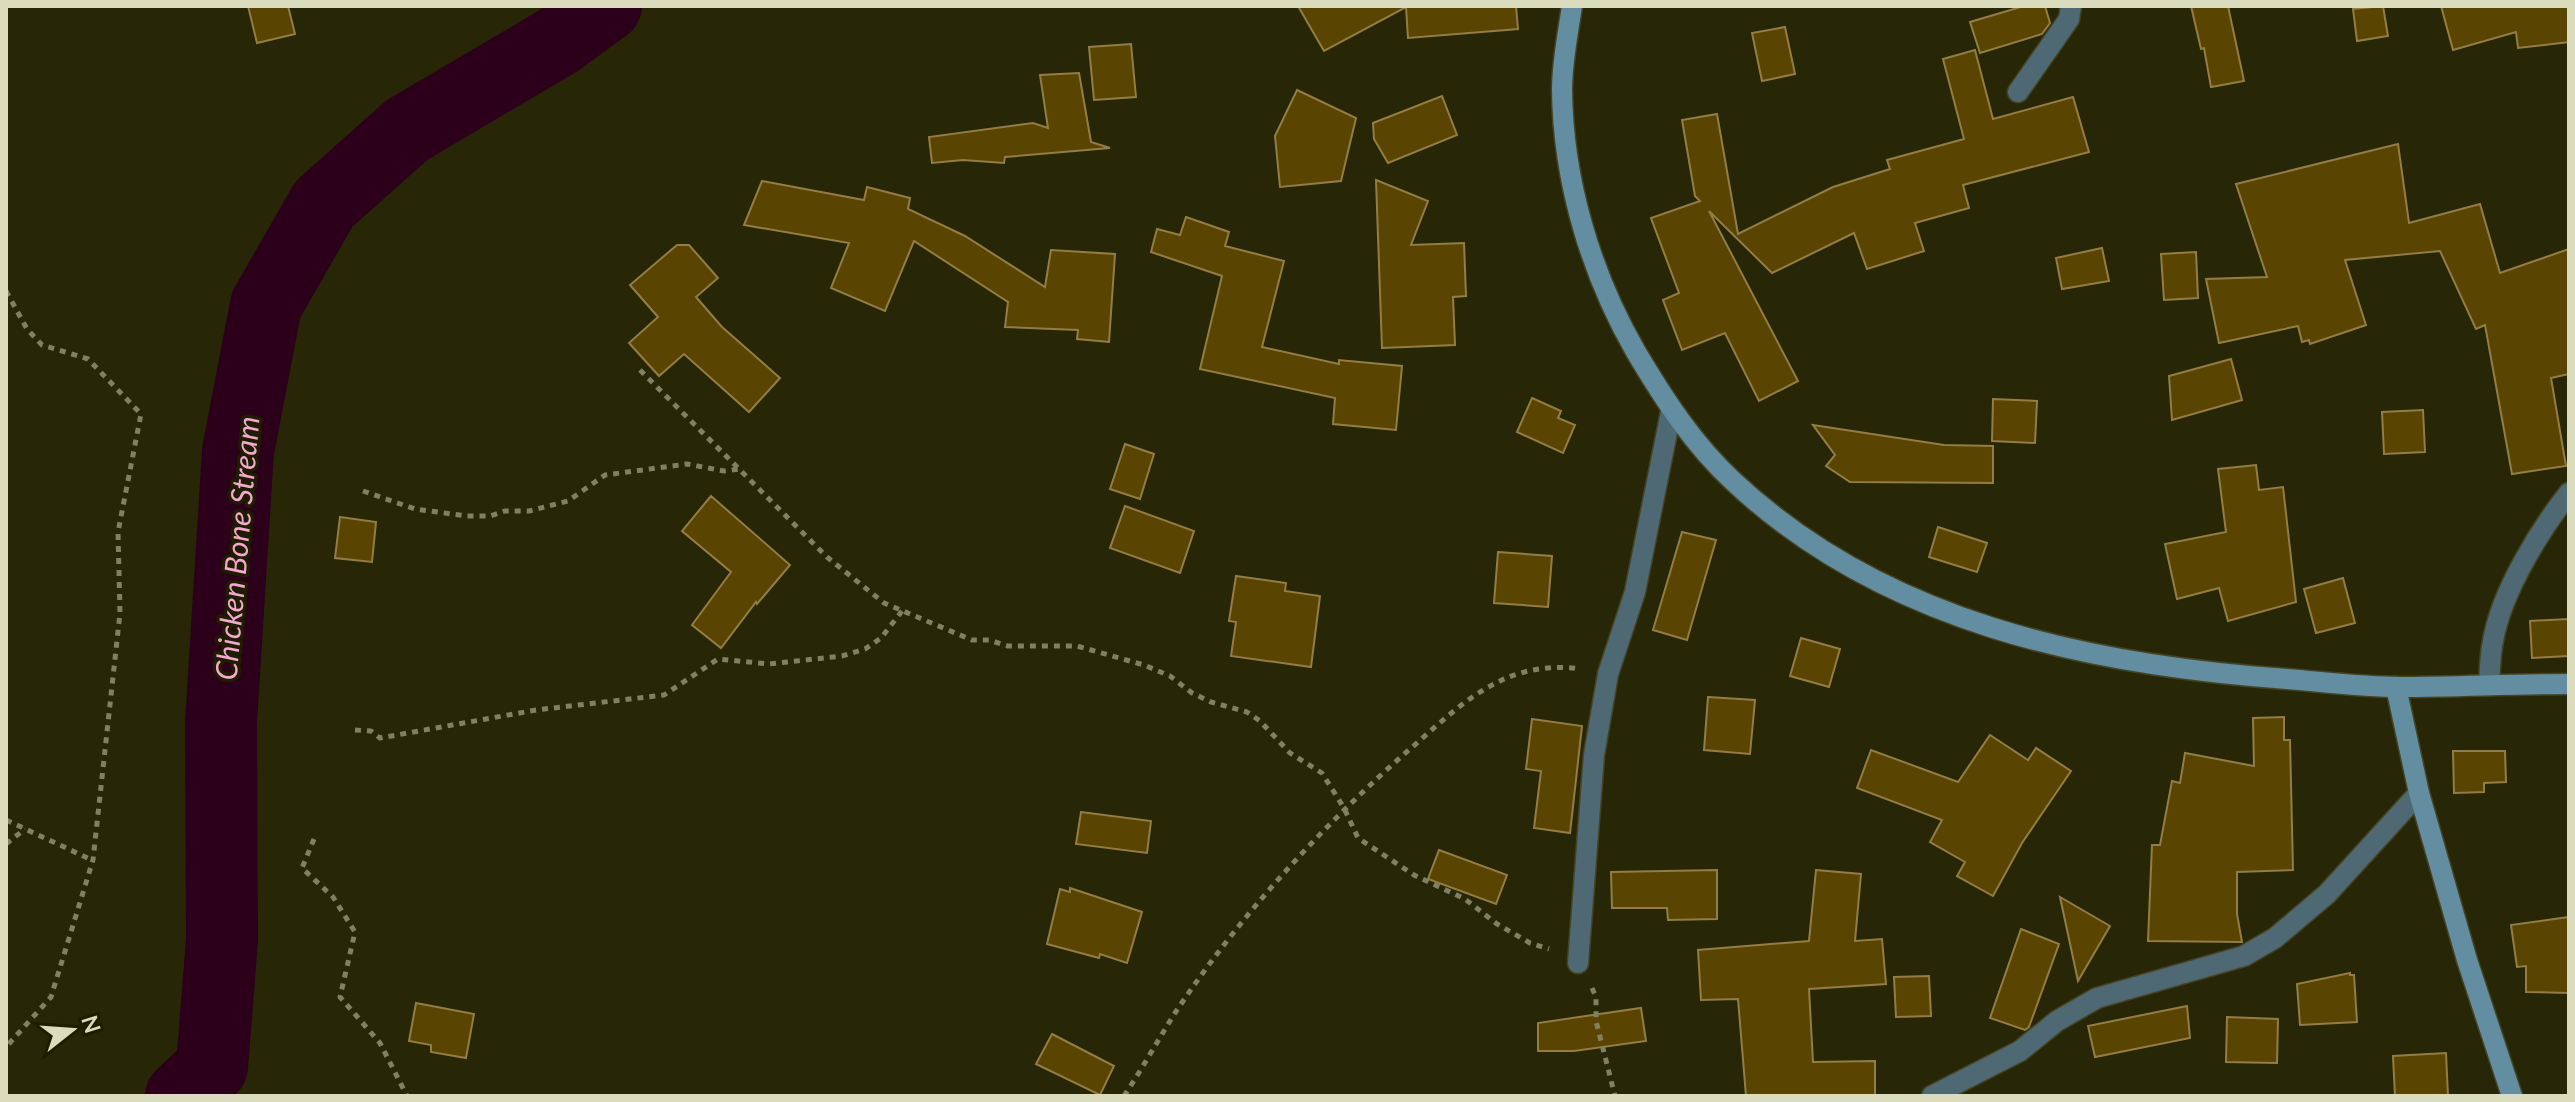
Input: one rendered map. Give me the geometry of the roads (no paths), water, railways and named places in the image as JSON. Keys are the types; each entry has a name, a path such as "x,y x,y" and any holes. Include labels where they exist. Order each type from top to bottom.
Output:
{"street":[{"path":"1572,6 1562,88 1566,157 1587,242 1623,329 1671,412 1732,481 1793,531 1859,571 1922,603 2004,633 2100,657 2199,673 2396,687 2569,684"},
{"path":"2018,92 2069,19 2071,6"},
{"path":"1578,963 1594,755 1608,674 1635,592 1671,412"},
{"path":"2489,684 2493,640 2503,604 2546,523 2569,493"},
{"path":"2396,687 2419,793 2467,960 2512,1096"},
{"path":"1932,1096 2020,1051 2057,1021 2097,998 2244,956 2275,938 2327,894 2419,793"}],"waterway":[{"name":"Chicken Bone Stream","path":"181,1096 212,1067 222,940 221,722 238,451 266,305 324,204 407,130 558,41 606,6"}]}
